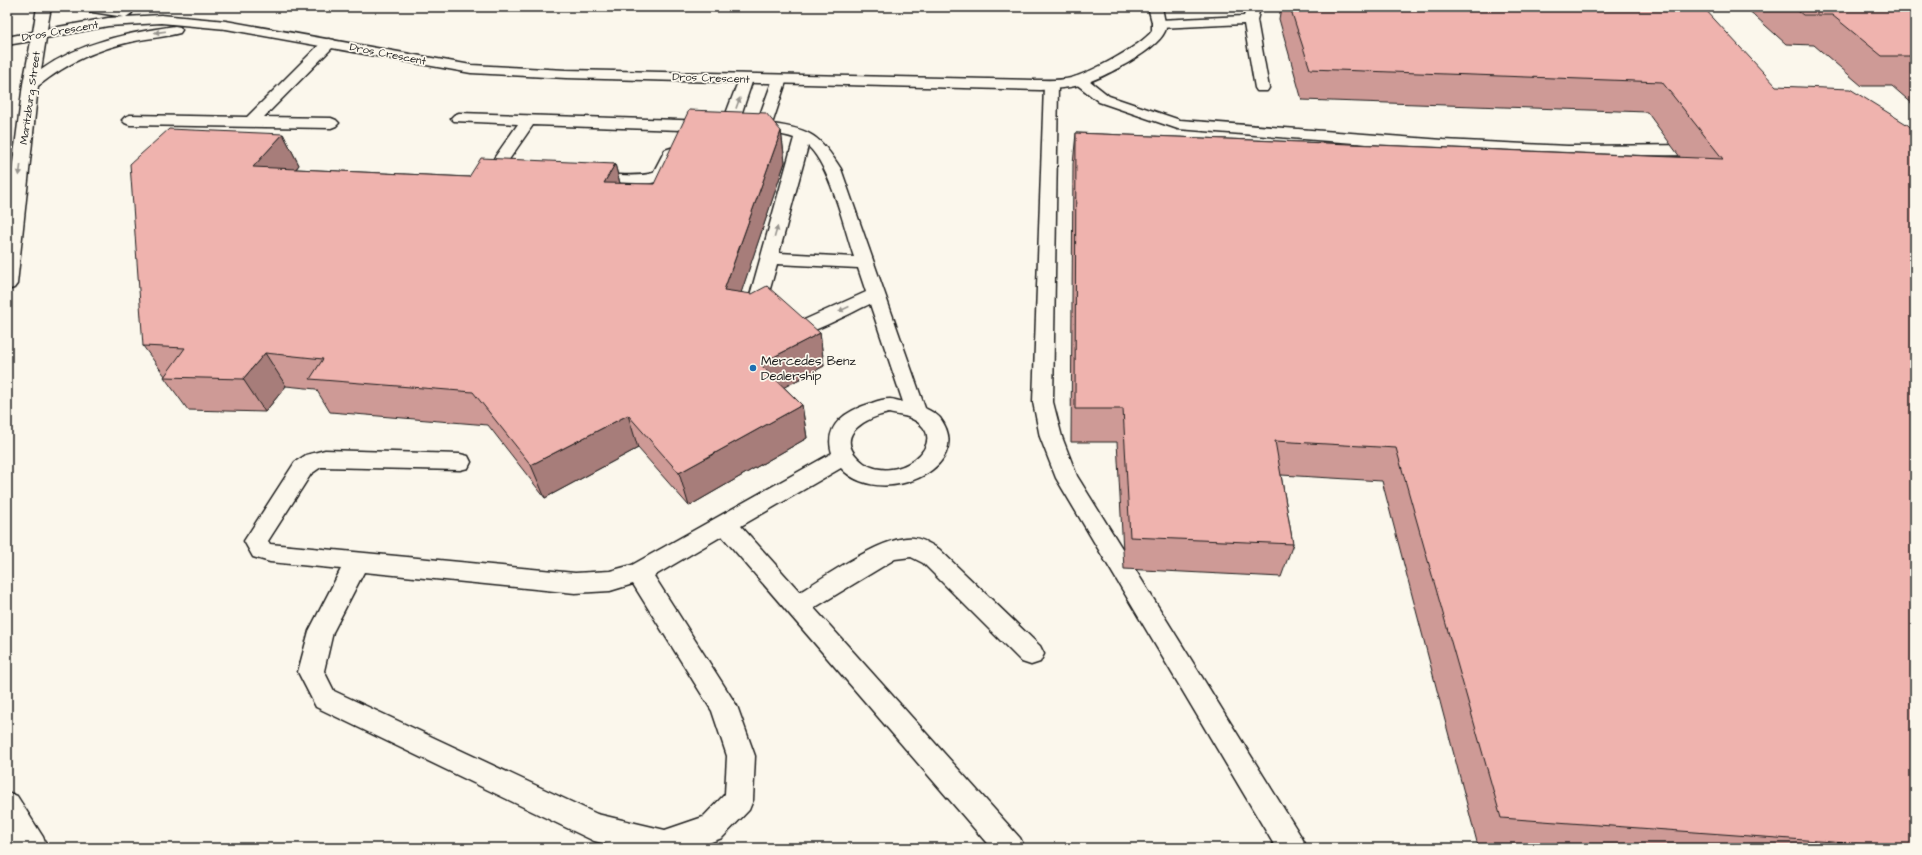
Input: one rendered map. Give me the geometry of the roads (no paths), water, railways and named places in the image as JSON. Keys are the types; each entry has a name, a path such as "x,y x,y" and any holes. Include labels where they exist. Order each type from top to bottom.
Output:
{"main road":[{"name":"Maritzburg Street","path":"7,284 31,84 44,7"},
{"name":"Dros Crescent","path":"86,7 161,19 226,25 471,69 574,74 746,79 1051,85 1080,80 1096,74 1151,41 1159,32 1159,24"},
{"path":"1155,7 1159,24"},
{"name":"Dros Crescent","path":"7,41 108,22 161,19"},
{"name":"Dros Crescent","path":"31,84 69,58 103,45 150,34 226,25"},
{"path":"7,806 32,848"}],"lane":[{"path":"1159,24 1252,14 1262,88"},
{"path":"251,122 329,43"},
{"path":"729,127 746,79"},
{"path":"764,128 780,79"},
{"path":"1080,80 1104,99 1178,124 1443,145 1544,150 1719,150"},
{"path":"1051,85 1043,402 1051,437 1067,478 1128,576 1292,848"},
{"path":"459,118 764,128 803,136 817,146 833,169 916,411"},
{"path":"130,120 331,123"},
{"path":"524,178 509,177 496,172 498,164 529,120"},
{"path":"577,180 630,182 645,181 660,176 685,125"},
{"path":"803,136 750,327 763,336 784,334 811,324 876,294"},
{"path":"768,258 866,263"},
{"path":"889,406 916,411 930,420 938,432 938,446 930,461 915,472 894,478 872,476 854,468 844,456 840,441 846,426 860,415 873,408 889,406"},
{"path":"460,462 325,458 314,461 303,468 256,541 261,550 270,553 575,583 610,581 639,573 726,525 844,456"},
{"path":"726,525 1010,848"},
{"path":"797,606 890,550 914,547 931,556 1031,654"},
{"path":"357,562 322,631 311,672 325,699 594,827 665,844 712,828 739,800 741,756 724,706 639,573"}],"place":[{"name":"Mercedes Benz Dealership","path":"753,368"}]}
